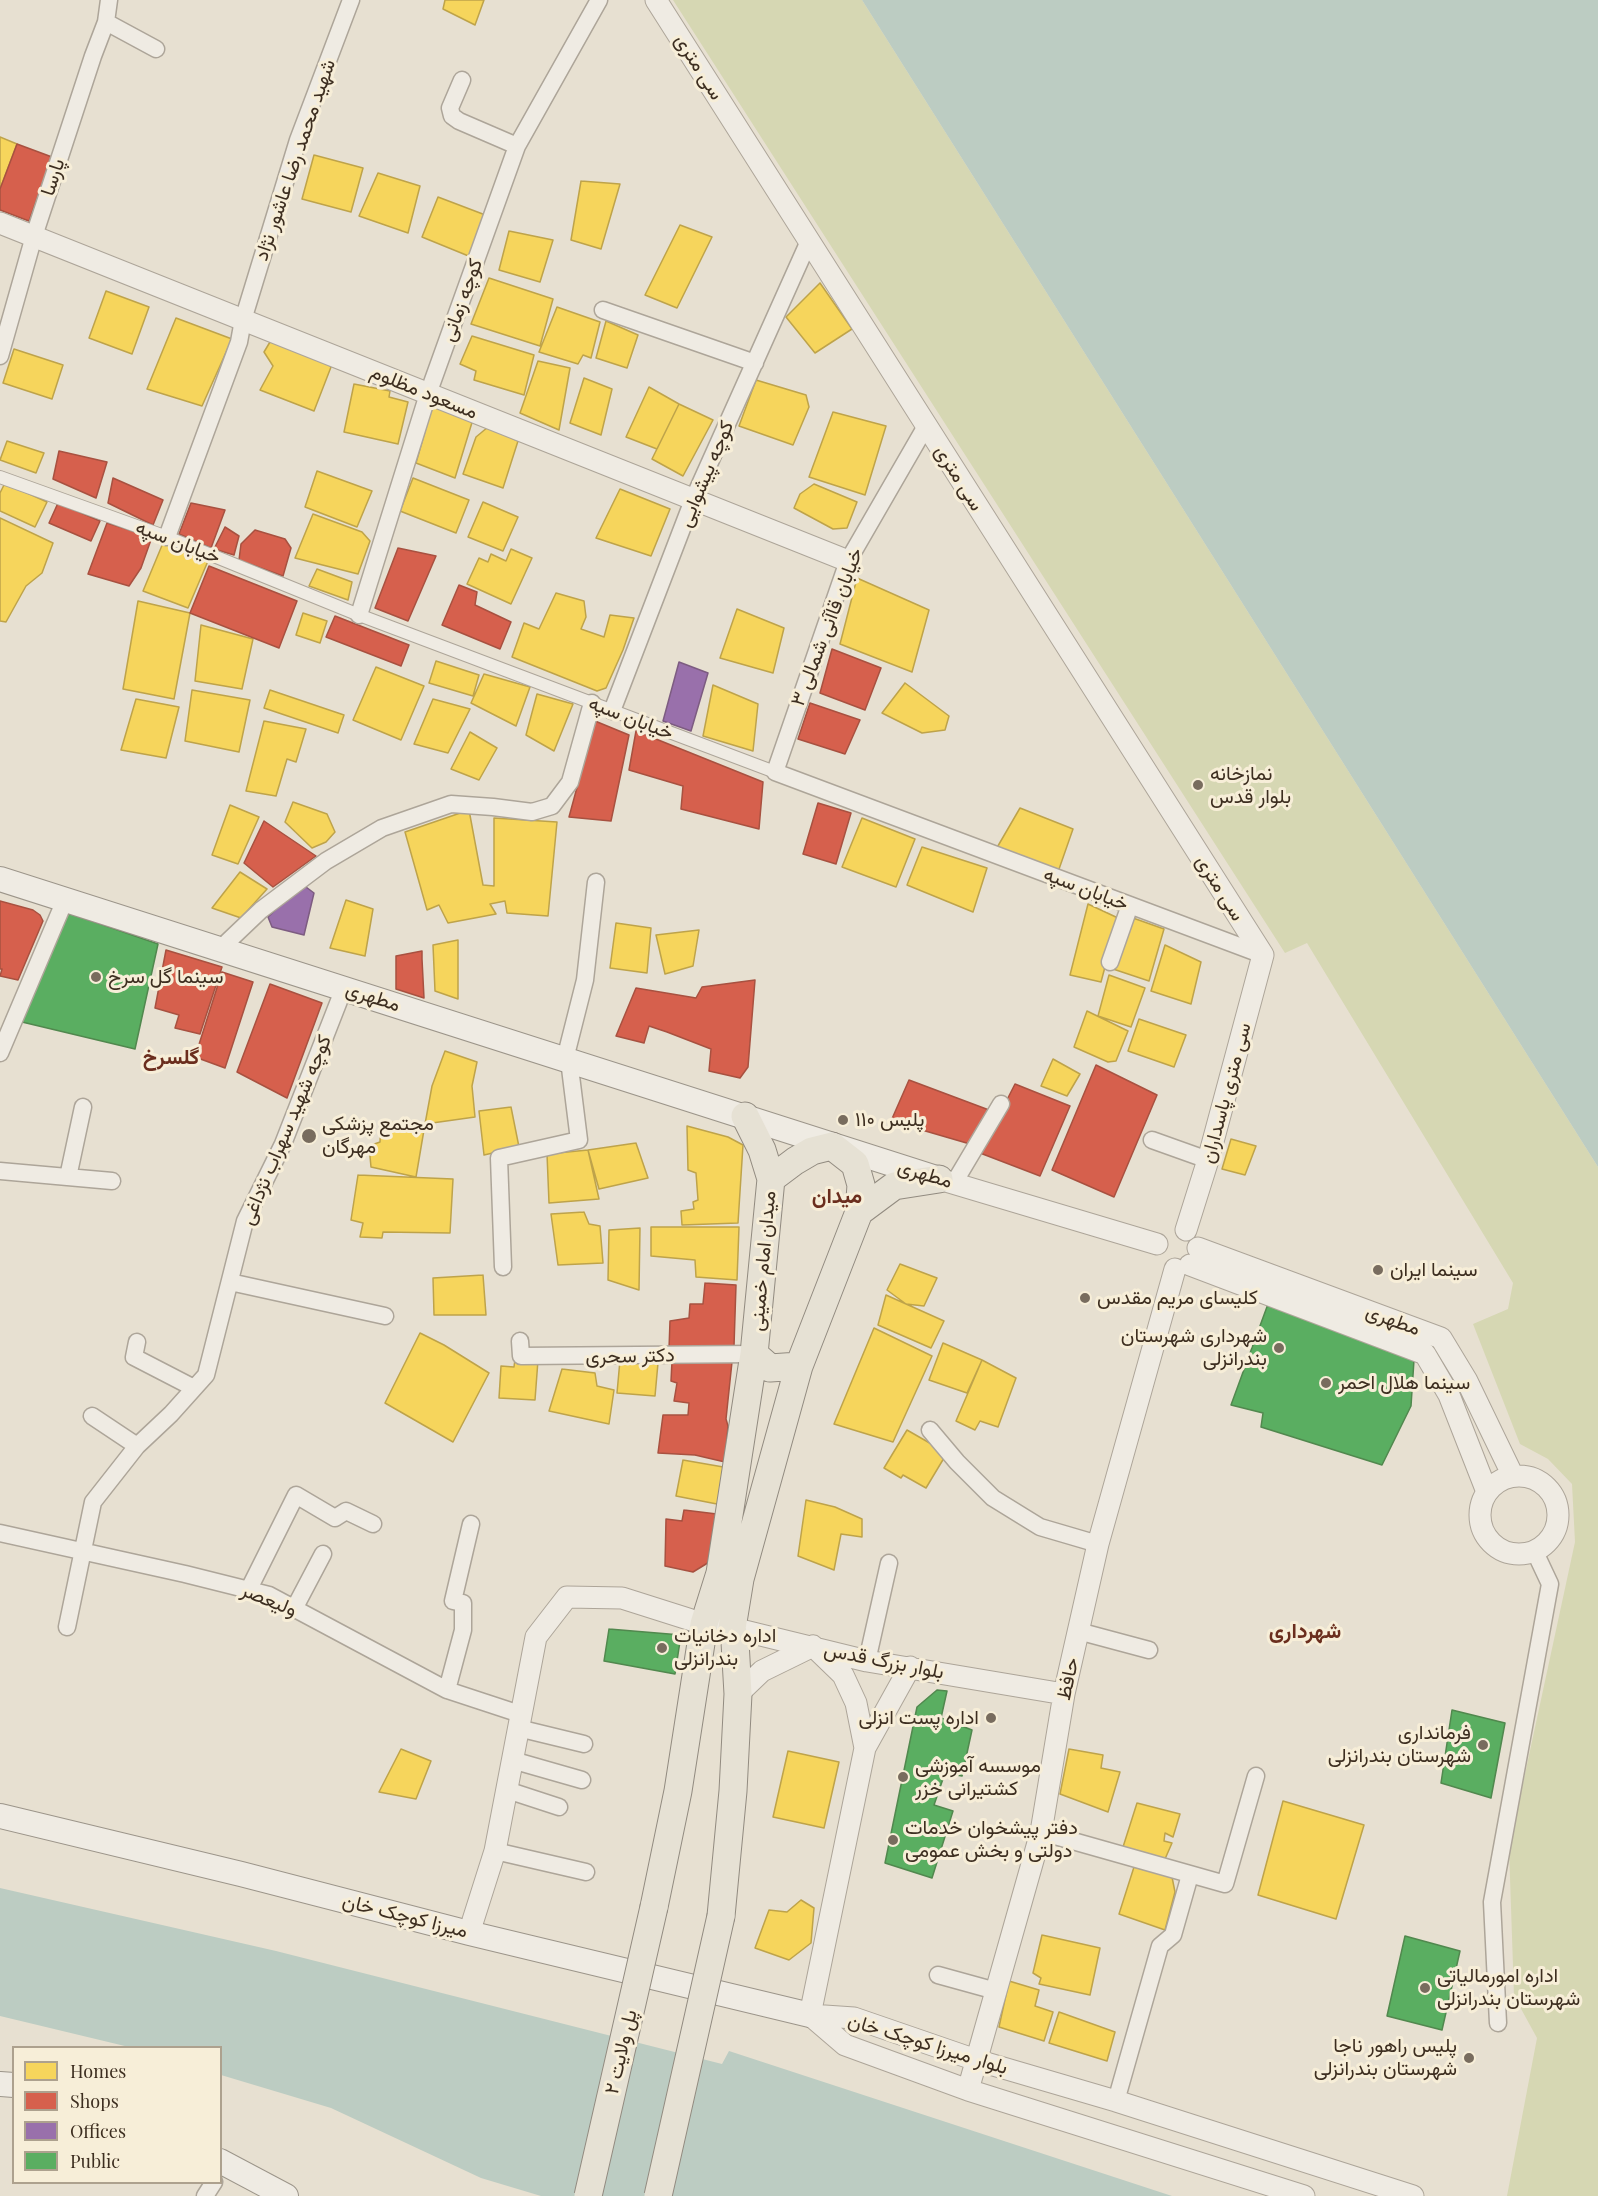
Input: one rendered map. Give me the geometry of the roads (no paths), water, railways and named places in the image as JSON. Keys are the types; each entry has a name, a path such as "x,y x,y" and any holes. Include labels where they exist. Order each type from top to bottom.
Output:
{"main road":[{"name":"مطهری","path":"0,879 947,1181"},
{"path":"745,1116 762,1150 771,1179"},
{"path":"658,2196 721,1916 733,1791 738,1694 732,1628 740,1579 799,1365 859,1212 861,1185 855,1164 832,1146"},
{"name":"میدان امام خمینی","path":"799,1365 770,1368 754,1354 771,1179 812,1151 832,1146"},
{"path":"859,1212 894,1186 947,1181"},
{"name":"پل ولایت ۲","path":"588,2196 678,1791 704,1623 720,1573 754,1354"},
{"name":"میرزا کوچک خان","path":"0,1816 810,2015"},
{"path":"222,2171 274,2193"}],"street":[{"name":"پارسا","path":"0,356 34,236 106,22 109,0"},
{"name":"شهید محمد رضا عاشور نژاد","path":"167,537 238,342 298,140 351,0"},
{"name":"کوچه زمانی","path":"359,615 428,394 517,146 599,0"},
{"name":"سی متری","path":"656,0 1263,955"},
{"path":"106,22 156,49"},
{"path":"462,80 450,108 452,116 517,146"},
{"name":"مسعود مظلوم","path":"0,223 848,561"},
{"name":"کوچه پیشوایی","path":"612,711 693,500 809,241"},
{"path":"603,310 755,363"},
{"name":"خیابان قاآنی شمالی ۳","path":"775,772 848,561 926,426"},
{"name":"خیابان سپه","path":"0,477 167,537 359,615 1263,955"},
{"path":"220,949 261,910 326,861 382,828 451,804 532,812 552,806 570,782 592,703"},
{"path":"503,1267 499,1158 579,1140 567,1059 585,980 596,882"},
{"path":"0,1053 64,900"},
{"path":"1110,962 1130,905"},
{"name":"سی متری پاسداران","path":"1187,1253 1208,1160 1263,955"},
{"name":"کوچه شهید سهراب نژداغی","path":"67,1627 93,1502 137,1446 171,1414 206,1375 245,1221 283,1144 344,988"},
{"path":"947,1181 1000,1104"},
{"path":"68,1177 82,1107"},
{"path":"1152,1140 1208,1160"},
{"path":"0,1171 112,1181"},
{"name":"مطهری","path":"947,1181 1157,1244"},
{"path":"1177,1228 1187,1253 1167,1267 1157,1253 1157,1244 1168,1230 1177,1228"},
{"name":"مطهری","path":"1187,1253 1442,1338 1467,1381 1513,1476"},
{"name":"مطهری","path":"1187,1253 1425,1354 1449,1395 1487,1492"},
{"name":"حافظ","path":"968,2090 1041,1832 1064,1694 1098,1544 1187,1253"},
{"path":"230,1282 385,1316"},
{"name":"دکتر سحری","path":"520,1341 521,1356 754,1354"},
{"path":"137,1342 134,1357 194,1388"},
{"path":"92,1416 137,1446"},
{"path":"930,1430 957,1462 993,1498 1040,1527 1098,1544"},
{"path":"1513,1476 1533,1478 1542,1483 1554,1499 1557,1509 1557,1519 1550,1538 1534,1550 1525,1553 1504,1551 1488,1539 1480,1521 1482,1500 1487,1492 1494,1484 1513,1476"},
{"path":"249,1589 296,1495 335,1518 346,1511 373,1524"},
{"path":"447,1690 463,1630 463,1603 453,1601 471,1524"},
{"name":"ولیعصر","path":"0,1533 249,1589 269,1596 447,1690 519,1721 584,1744"},
{"path":"1498,2023 1492,1902 1550,1584 1534,1550"},
{"path":"294,1609 323,1554"},
{"path":"867,1661 889,1563"},
{"name":"بلوار بزرگ قدس","path":"519,1721 536,1637 567,1597 622,1598 704,1623 867,1661 1064,1694"},
{"path":"1078,1631 1149,1650"},
{"path":"738,1694 762,1671 813,1647 843,1676 856,1703 864,1748"},
{"path":"810,2015 864,1748 910,1667"},
{"path":"469,1933 495,1851 519,1721"},
{"path":"512,1760 582,1780"},
{"path":"1041,1832 1225,1884 1256,1776"},
{"path":"507,1790 559,1807"},
{"path":"495,1851 586,1872"},
{"path":"1107,2133 1160,1946 1173,1935 1190,1875"},
{"path":"938,1975 996,1991"},
{"name":"بلوار میرزا کوچک خان","path":"810,2015 854,2018 976,2060 1116,2100 1250,2144 1368,2189 1413,2196"},
{"name":"بلوار میرزا کوچک خان","path":"810,2015 845,2045 968,2090 1304,2196"},
{"path":"1240,2175 1250,2144"}],"place":[{"name":"نمازخانه بلوار قدس","path":"1198,785"},
{"name":"سینما گل سرخ","path":"96,977"},
{"name":"پلیس ۱۱۰","path":"843,1120"},
{"name":"مجتمع پزشکی مهرگان","path":"309,1136"},
{"name":"سینما ایران","path":"1378,1270"},
{"name":"کلیسای مریم مقدس","path":"1085,1298"},
{"name":"شهرداری شهرستان بندرانزلی","path":"1279,1348"},
{"name":"سینما هلال احمر","path":"1326,1383"},
{"name":"اداره دخانیات بندرانزلی","path":"662,1648"},
{"name":"اداره پست انزلی","path":"991,1718"},
{"name":"فرمانداری شهرستان بندرانزلی","path":"1483,1745"},
{"name":"موسسه آموزشی کشتیرانی خزر","path":"903,1777"},
{"name":"دفتر پیشخوان خدمات دولتی و بخش عمومی","path":"893,1840"},
{"name":"اداره امورمالیاتی شهرستان بندرانزلی","path":"1425,1988"},
{"name":"پلیس راهور ناجا شهرستان بندرانزلی","path":"1469,2058"}],"district":[{"name":"گلسرخ","path":"171,1057"},
{"name":"میدان","path":"837,1196"},
{"name":"شهرداری","path":"1305,1631"}]}
